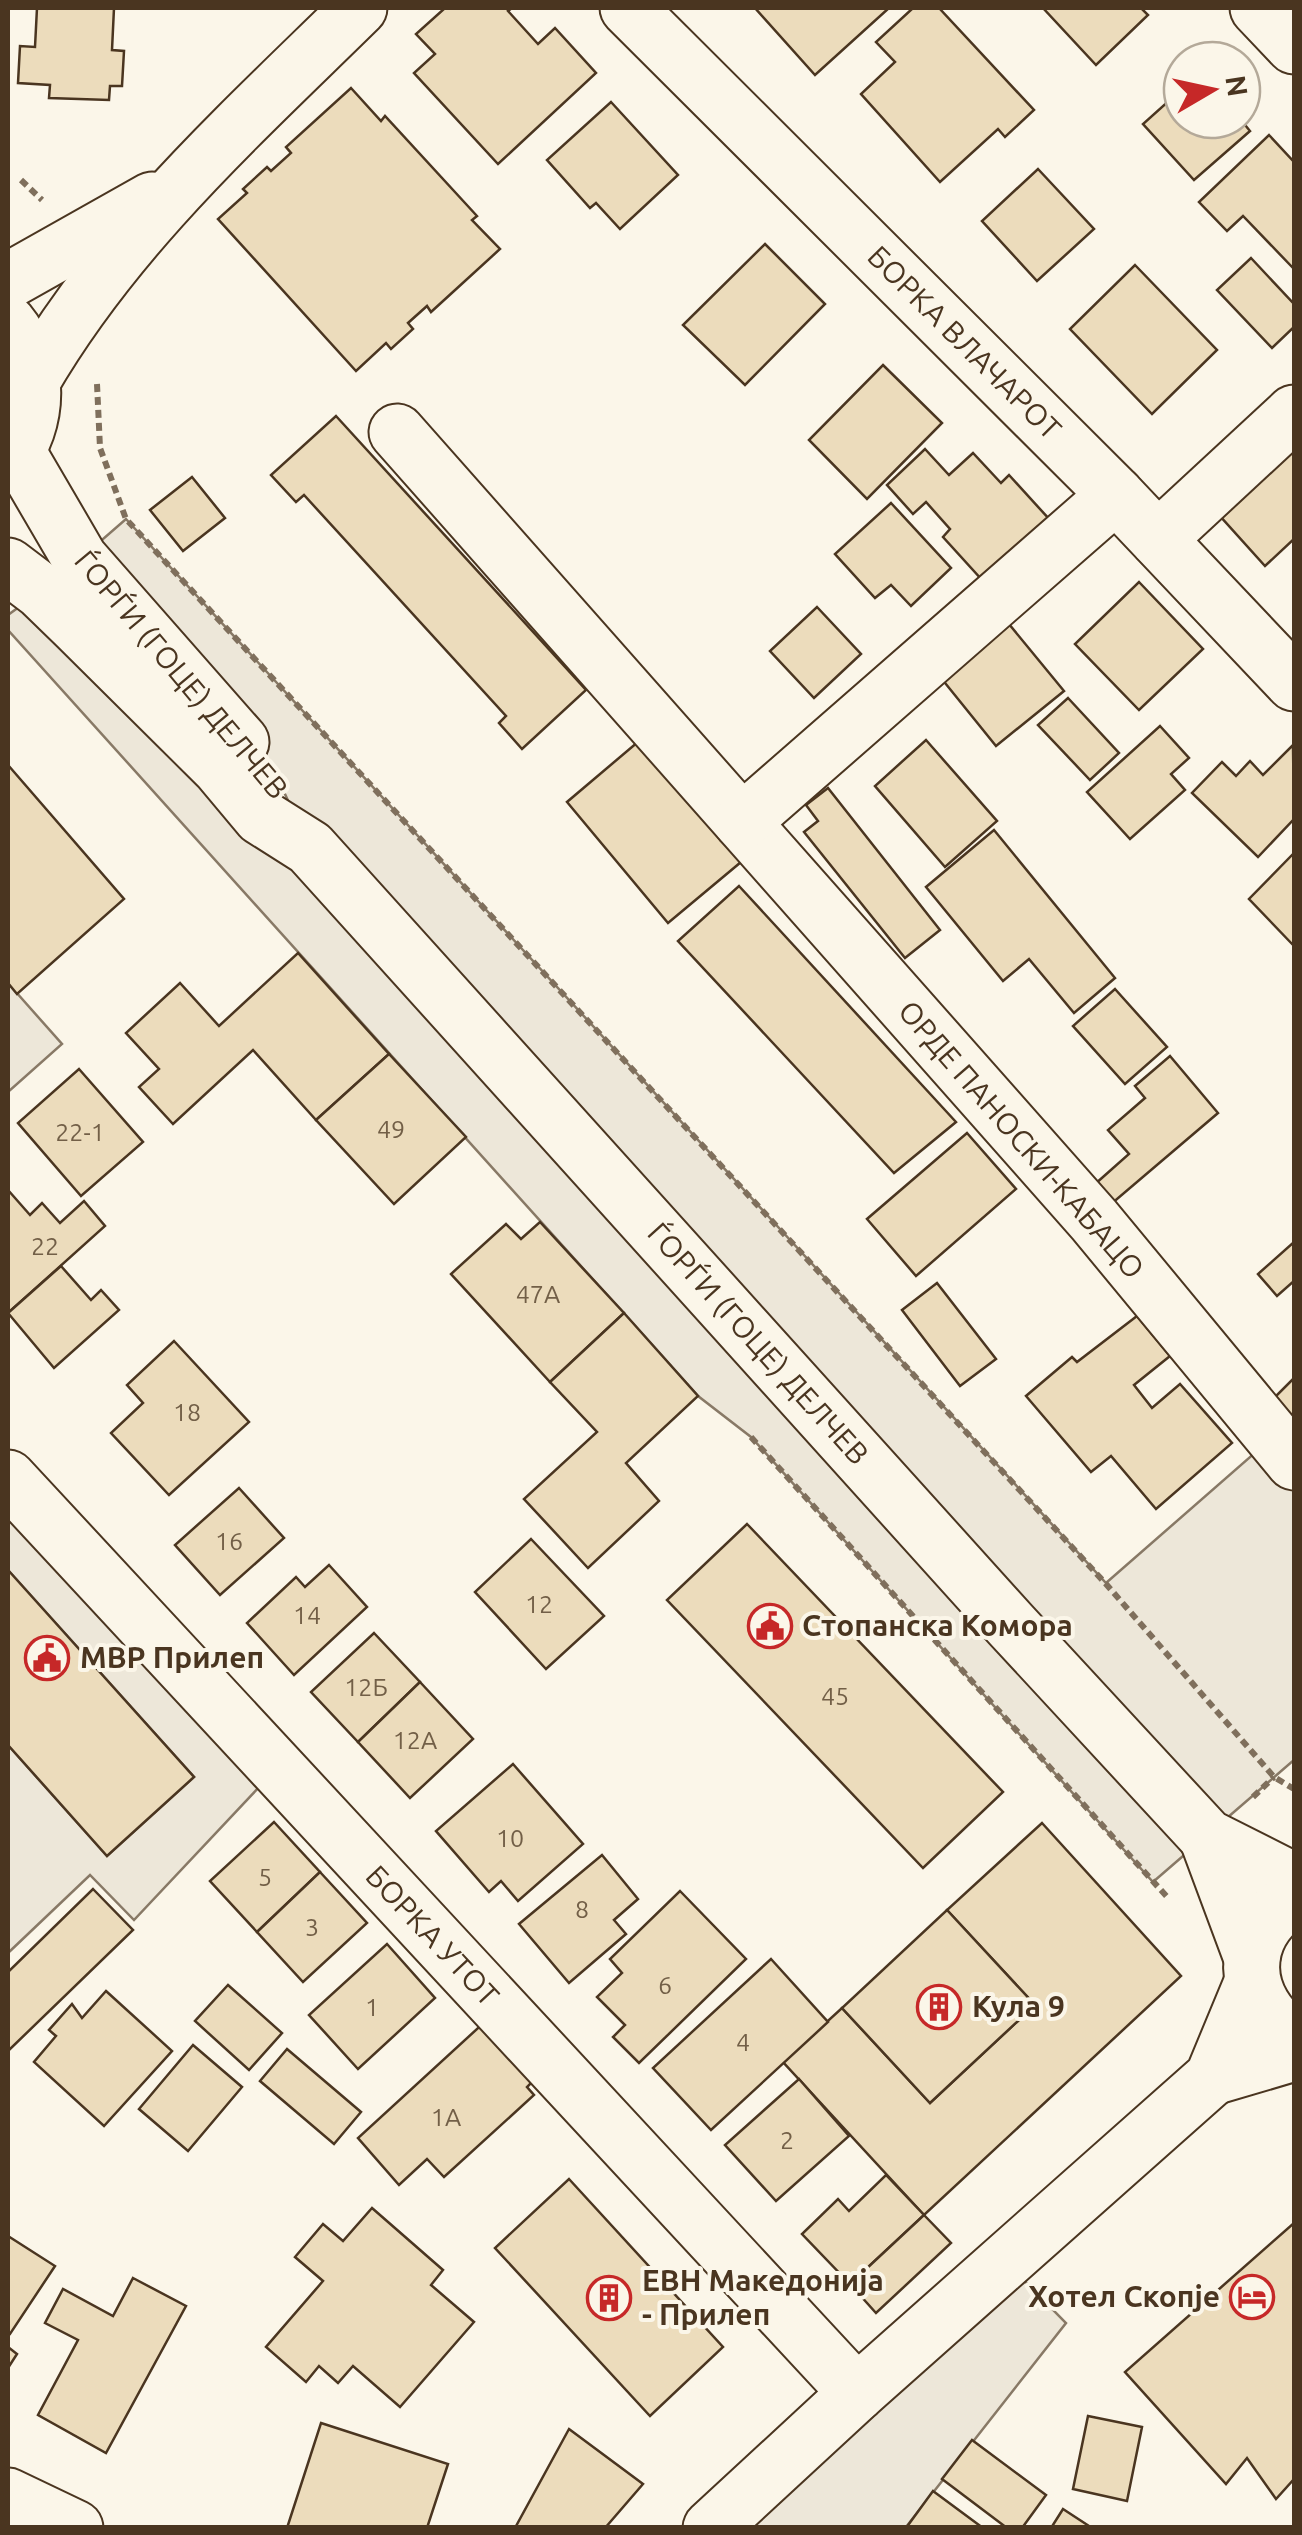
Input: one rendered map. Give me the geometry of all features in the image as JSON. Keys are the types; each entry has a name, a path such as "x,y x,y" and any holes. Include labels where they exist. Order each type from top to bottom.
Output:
{"street":[{"path":"32,381 64,326 181,184 359,8"},
{"name":"БОРКА ВЛАЧАРОТ","path":"628,8 1116,495 1294,683"},
{"path":"1258,8 1294,46"},
{"path":"8,281 181,184"},
{"path":"8,323 28,357 32,381 28,429 12,457"},
{"path":"1158,539 1294,413"},
{"name":"ОРДЕ ПАНОСКИ-КАБАЦО","path":"396,432 1094,1220 1294,1462"},
{"name":"ЃОРЃИ (ГОЦЕ) ДЕЛЧЕВ","path":"12,457 80,558 284,792 310,848"},
{"path":"742,822 1116,495"},
{"name":"ЃОРЃИ (ГОЦЕ) ДЕЛЧЕВ","path":"8,566 42,591 90,638 220,768 261,816 310,848 1207,1838 1294,1882"},
{"name":"БОРКА УТОТ","path":"8,1478 857,2393"},
{"name":"ЃОРЃИ (ГОЦЕ) ДЕЛЧЕВ","path":"1207,1838 1252,1970 1260,2006 1294,2038"},
{"path":"1213,2076 1252,1970 1260,1934 1273,1914 1294,1898"},
{"path":"711,2528 1213,2076 1294,2053"},
{"path":"8,2496 75,2528"}],"path":[{"path":"96,378 100,448 126,518 1106,1584 1274,1778 1294,1789"},
{"path":"752,1436 1178,1909"}],"shaded area":[{"path":"126,519 1106,1583 1273,1437 1294,1462 1294,1760 1153,1882 751,1437 698,1396 8,630 8,615 41,591 309,846 284,792 80,559"},
{"path":"8,983 62,1044 8,1092"},
{"path":"8,1478 277,1768 134,1920 90,1875 8,1953 8,1745 107,1856 194,1777 8,1570"},
{"path":"1005,2261 1066,2323 906,2527 711,2528"}],"building":[{"path":"37,8 114,8 112,50 124,51 122,86 110,86 109,100 49,98 50,85 18,83 20,46 35,47"},
{"path":"445,8 512,8 508,11 538,44 555,28 596,73 498,164 414,73 435,54 416,34"},
{"path":"755,8 889,8 815,75"},
{"path":"913,8 939,8 1034,110 1005,137 998,129 940,182 861,94 895,62 876,42"},
{"path":"1043,8 1141,8 1148,15 1096,65"},
{"path":"351,88 381,121 385,116 477,216 472,220 500,249 431,312 427,306 408,323 413,329 391,349 386,343 356,371 218,219 247,193 243,189 267,167 271,171 291,153 286,147"},
{"path":"611,102 678,175 620,229 596,203 590,208 547,160"},
{"path":"1162,107 1162,140 1240,140 1194,180 1143,124"},
{"path":"1269,135 1294,162 1294,269 1243,216 1227,231 1199,202"},
{"path":"1038,169 1094,229 1037,281 982,221"},
{"path":"765,244 825,304 745,385 683,325"},
{"path":"1251,258 1294,304 1294,327 1272,348 1217,290"},
{"path":"1135,265 1217,350 1152,414 1070,329"},
{"path":"883,365 942,423 867,499 809,440"},
{"path":"336,416 586,690 522,749 499,723 506,716 304,495 296,502 271,475"},
{"path":"925,449 949,475 973,453 1001,483 1009,475 1050,520 983,581 943,537 950,529 926,502 913,514 887,485"},
{"path":"1294,449 1294,539 1265,566 1220,516"},
{"path":"192,477 225,518 183,551 150,510"},
{"path":"891,503 951,568 911,606 891,585 875,598 835,554"},
{"path":"1139,582 1203,649 1139,710 1075,644"},
{"path":"817,607 861,654 814,698 770,651"},
{"path":"1004,618 1064,691 996,746 937,673"},
{"path":"1068,698 1119,753 1090,780 1038,725"},
{"path":"1160,726 1189,758 1171,774 1185,790 1130,839 1087,792"},
{"path":"926,740 997,821 945,867 875,786"},
{"path":"639,741 741,862 668,923 567,802"},
{"path":"1293,745 1294,819 1258,857 1192,793 1222,762 1236,776 1250,761 1263,775"},
{"path":"8,765 124,899 17,994 8,983"},
{"path":"828,788 940,930 905,958 804,832 818,821 806,805"},
{"path":"994,830 1115,978 1074,1013 1029,959 1003,981 926,887"},
{"path":"1294,853 1294,946 1249,899"},
{"path":"739,886 956,1122 894,1173 678,941"},
{"path":"298,953 389,1054 316,1120 253,1050 173,1124 139,1087 159,1069 126,1033 180,983 219,1026"},
{"path":"1115,989 1167,1047 1125,1084 1073,1026"},
{"path":"389,1054 466,1137 394,1204 316,1120"},
{"path":"1170,1056 1218,1113 1110,1205 1094,1185 1129,1154 1108,1130 1145,1098 1135,1086"},
{"path":"79,1069 143,1142 81,1196 18,1123"},
{"path":"967,1133 1016,1189 916,1276 867,1219"},
{"path":"8,1190 30,1215 42,1203 60,1223 84,1201 105,1226 8,1313"},
{"path":"540,1222 624,1313 550,1382 451,1274 506,1224 521,1239"},
{"path":"1294,1242 1294,1281 1277,1296 1258,1274"},
{"path":"61,1266 91,1300 101,1290 119,1310 54,1368 8,1313"},
{"path":"937,1283 996,1359 960,1386 902,1310"},
{"path":"624,1313 698,1396 626,1463 659,1501 588,1568 524,1499 597,1432 550,1382"},
{"path":"1137,1316 1170,1356 1134,1385 1152,1408 1180,1384 1232,1443 1156,1509 1111,1456 1091,1472 1026,1396 1072,1357 1077,1362"},
{"path":"174,1341 249,1422 169,1495 111,1433 143,1403 127,1385"},
{"path":"1294,1378 1294,1426 1270,1402"},
{"path":"239,1488 284,1538 220,1595 175,1545"},
{"path":"747,1524 1003,1792 923,1868 667,1600"},
{"path":"531,1539 604,1616 546,1669 475,1592"},
{"path":"329,1565 367,1607 294,1675 247,1623 296,1577 305,1587"},
{"name":"МВР Прилеп","path":"8,1570 194,1777 107,1856 8,1745"},
{"path":"374,1633 420,1682 358,1742 311,1692"},
{"path":"420,1682 473,1739 410,1798 358,1742"},
{"path":"513,1764 583,1844 518,1901 501,1881 489,1892 436,1831"},
{"path":"274,1822 320,1872 257,1932 210,1881"},
{"path":"1042,1823 1181,1976 924,2215 783,2062 842,2008 930,2103 1035,2005 947,1910"},
{"path":"602,1855 638,1899 614,1920 626,1934 569,1983 519,1924"},
{"path":"320,1872 367,1923 303,1982 257,1932"},
{"path":"93,1889 133,1930 8,2051 8,1972"},
{"path":"680,1891 746,1959 639,2063 613,2037 625,2025 597,1997 622,1973 610,1959"},
{"name":"Кула 9","path":"947,1910 1035,2005 930,2103 842,2008"},
{"path":"387,1944 435,1998 358,2069 309,2015"},
{"path":"771,1959 828,2022 711,2130 653,2068"},
{"path":"228,1985 282,2033 249,2070 195,2021"},
{"path":"106,1991 172,2051 104,2126 34,2062 56,2036 49,2030 72,2004 82,2018"},
{"path":"489,2018 540,2074 527,2087 534,2095 444,2177 427,2159 399,2185 358,2138"},
{"path":"193,2045 242,2087 188,2151 139,2109"},
{"path":"287,2049 361,2112 334,2144 260,2081"},
{"path":"799,2079 849,2136 776,2201 725,2145"},
{"path":"886,2175 924,2215 850,2284 802,2234 838,2199 849,2211"},
{"name":"ЕВН Македонија - Прилеп","path":"569,2179 723,2347 650,2416 495,2248"},
{"path":"372,2208 443,2270 431,2285 474,2322 400,2407 353,2366 338,2383 319,2366 306,2382 266,2347 323,2281 295,2257 323,2224 343,2241"},
{"path":"924,2215 951,2243 876,2313 850,2284"},
{"name":"Хотел Скопје","path":"1294,2223 1294,2479 1276,2499 1247,2458 1226,2484 1125,2372"},
{"path":"8,2236 55,2266 10,2334 8,2333"},
{"path":"133,2278 186,2306 106,2453 38,2415 78,2340 45,2323 63,2289 113,2316"},
{"path":"8,2347 17,2354 8,2368"},
{"path":"1088,2416 1142,2427 1127,2501 1073,2489"},
{"path":"321,2423 448,2464 427,2528 287,2528"},
{"path":"569,2429 643,2484 605,2528 515,2528"},
{"path":"972,2440 1046,2495 1022,2528 1007,2528 942,2479"},
{"path":"933,2491 983,2528 906,2528"},
{"path":"1063,2509 1092,2528 1051,2528"}],"place":[{"name":"Стопанска Комора","path":"770,1626"},
{"name":"МВР Прилеп","path":"47,1658"},
{"name":"Кула 9","path":"939,2007"},
{"name":"Хотел Скопје","path":"1252,2297"},
{"name":"ЕВН Македонија - Прилеп","path":"609,2298"}]}
